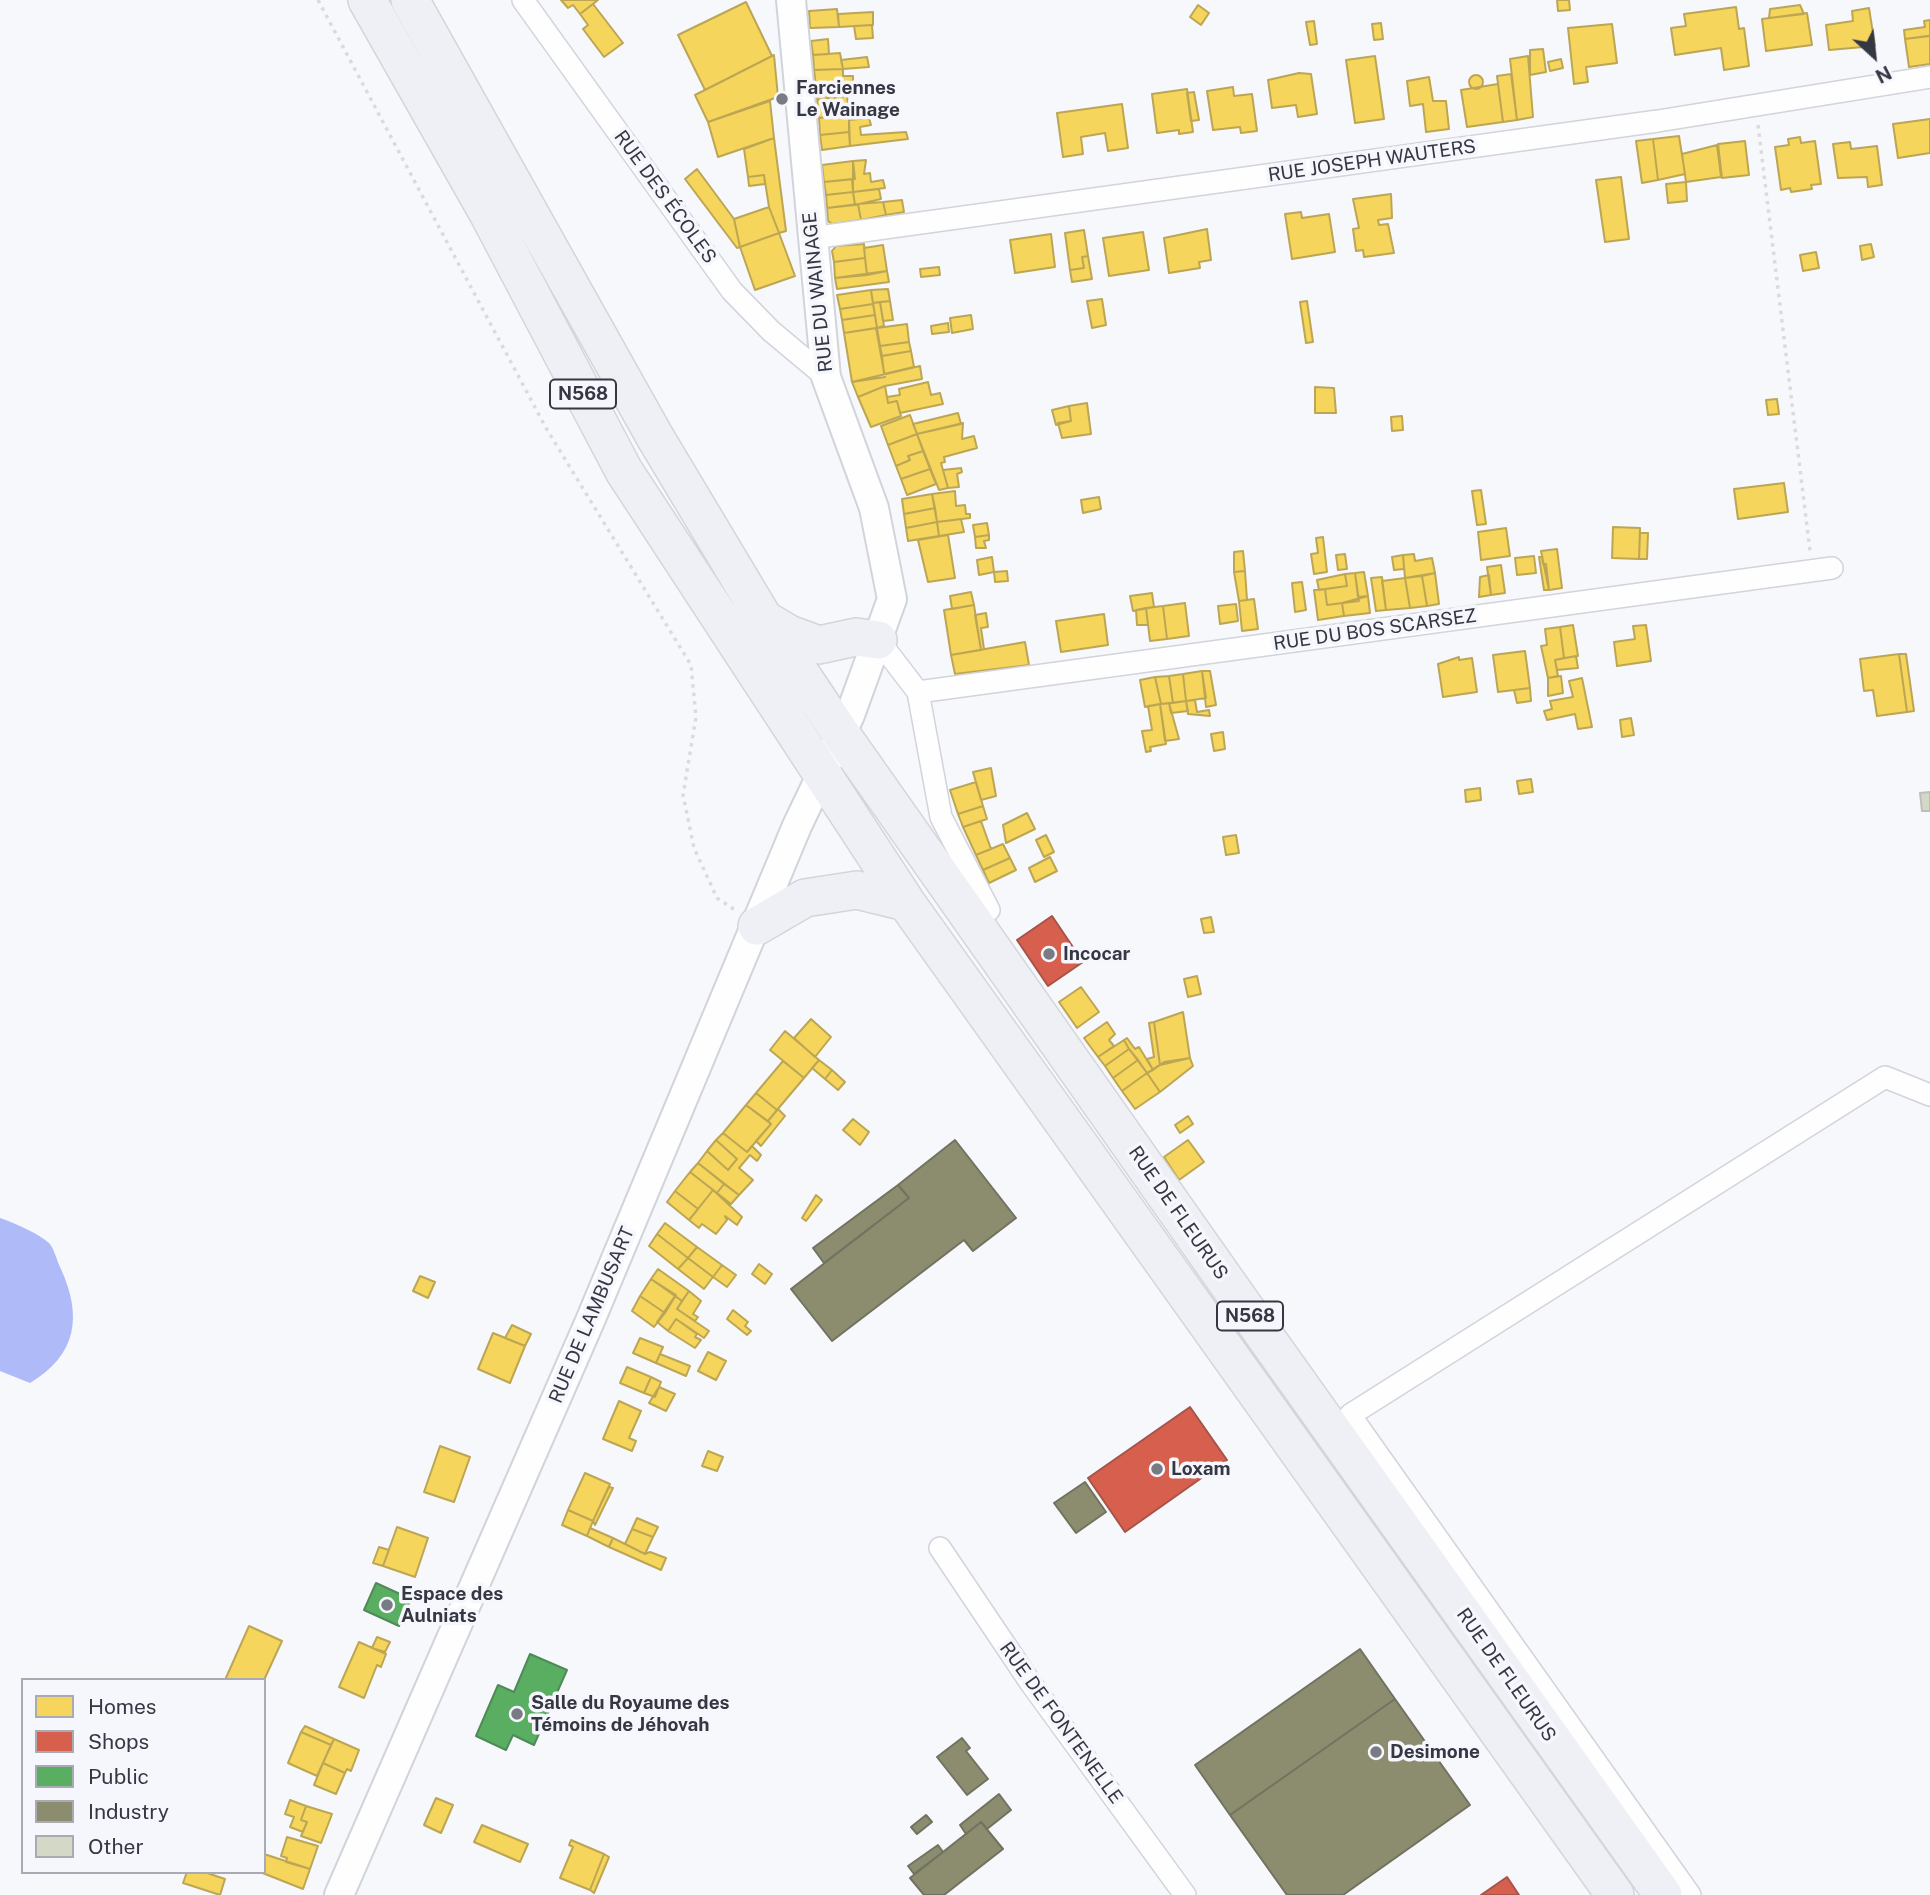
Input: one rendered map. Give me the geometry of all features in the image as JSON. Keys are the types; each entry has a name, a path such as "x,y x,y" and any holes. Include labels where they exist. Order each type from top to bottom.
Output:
{"highway":[{"name":"N568","path":"367,0 488,213 624,471 821,774"},
{"name":"N568","path":"410,0 655,437 764,619 841,734"},
{"path":"764,619 789,634 819,645 856,637 878,640"},
{"name":"RUE DE FLEURUS","path":"841,734 1662,1895"},
{"name":"RUE DE FLEURUS","path":"821,774 906,902 1612,1893"},
{"path":"757,926 805,898 857,890 906,902"},
{"path":"1240,1301 1270,1316 1309,1358 1350,1415"}],"main road":[{"name":"RUE DU WAINAGE","path":"791,0 826,377 874,508 892,599 841,734"},
{"name":"RUE DE LAMBUSART","path":"339,1895 590,1321 821,774 841,734"}],"street":[{"name":"RUE DES ÉCOLES","path":"523,0 732,290 771,331 826,377"},
{"name":"RUE JOSEPH WAUTERS","path":"813,239 1756,105 1930,76"},
{"name":"RUE DU BOS SCARSEZ","path":"918,692 1822,569"},
{"path":"878,640 918,692 941,817 989,910"},
{"path":"1690,1895 1350,1415 1885,1077 1930,1095"},
{"name":"RUE DE FONTENELLE","path":"940,1548 1030,1682 1185,1895"}],"path":[{"path":"318,0 546,428 691,665 696,717 683,795 694,848 717,898 757,926"},
{"path":"1756,105 1822,569"}],"water":[{"path":"0,1218 19,1225 49,1243 72,1302 71,1333 66,1347 46,1372 30,1383 0,1371"}],"building: Homes":[{"path":"561,0 598,0 580,14 573,5 568,8"},
{"path":"1557,0 1569,0 1570,10 1558,11"},
{"path":"746,2 772,56 705,90 678,35"},
{"path":"593,4 623,43 604,57 583,29 588,25 580,14"},
{"path":"1198,5 1209,13 1201,25 1190,17"},
{"path":"1800,5 1804,14 1769,18 1770,9"},
{"path":"1736,7 1739,29 1744,28 1749,66 1724,70 1721,48 1675,55 1671,28 1686,26 1684,14"},
{"path":"1869,8 1875,46 1829,50 1826,25 1853,21 1852,11"},
{"path":"837,9 839,27 810,28 809,11"},
{"path":"873,12 873,25 839,27 838,14"},
{"path":"1807,13 1812,45 1766,51 1762,19"},
{"path":"1930,20 1930,36 1905,39 1904,30 1925,27 1924,21"},
{"path":"1314,21 1317,44 1310,45 1306,22"},
{"path":"1381,23 1383,39 1374,40 1372,24"},
{"path":"1612,24 1617,63 1586,67 1588,82 1574,84 1568,28"},
{"path":"872,25 873,38 856,39 854,26"},
{"path":"1930,36 1930,64 1909,67 1905,39"},
{"path":"828,39 829,54 813,55 811,41"},
{"path":"1543,49 1546,72 1530,75 1530,50"},
{"path":"840,53 843,69 814,70 813,55"},
{"path":"774,55 778,97 708,122 695,95"},
{"path":"1375,56 1384,119 1355,123 1346,60"},
{"path":"1528,56 1533,117 1517,120 1510,59"},
{"path":"867,57 869,67 843,69 841,60"},
{"path":"1561,59 1563,68 1550,71 1548,62"},
{"path":"843,69 843,76 853,76 853,83 816,86 814,70"},
{"path":"1299,73 1311,74 1317,114 1298,117 1296,105 1272,108 1268,80"},
{"path":"1511,74 1517,120 1503,122 1497,76"},
{"path":"1476,75 1481,77 1481,87 1476,89 1471,87 1469,82 1471,77"},
{"path":"1429,77 1433,101 1446,101 1449,129 1426,132 1423,104 1410,106 1407,81"},
{"path":"1498,84 1503,122 1467,127 1461,90"},
{"path":"1233,87 1234,96 1252,94 1257,131 1241,133 1240,127 1213,130 1207,91"},
{"path":"835,88 834,97 817,100 819,89"},
{"path":"1187,89 1193,132 1179,134 1179,130 1157,133 1152,94"},
{"path":"1194,92 1199,120 1191,121 1187,93"},
{"path":"847,96 849,114 833,116 831,98"},
{"path":"831,98 833,116 819,118 817,100"},
{"path":"770,101 774,138 718,157 708,122"},
{"path":"1122,104 1128,148 1108,151 1105,133 1081,137 1083,154 1063,157 1057,113"},
{"path":"849,114 849,132 820,135 819,118"},
{"path":"869,118 871,125 860,127 861,135 906,132 908,139 850,146 849,120"},
{"path":"1930,119 1930,153 1898,158 1893,124"},
{"path":"849,132 850,146 822,150 820,135"},
{"path":"1679,136 1685,174 1658,180 1653,139"},
{"path":"1800,137 1801,143 1815,141 1821,184 1811,185 1812,189 1791,192 1790,188 1781,190 1775,147 1789,145 1788,139"},
{"path":"774,138 786,231 779,233 769,207 764,175 748,177 744,149"},
{"path":"1653,139 1658,180 1642,183 1636,141"},
{"path":"1745,141 1749,175 1722,178 1718,144"},
{"path":"1850,142 1851,149 1877,146 1882,185 1868,187 1867,177 1838,178 1833,144"},
{"path":"1717,145 1721,177 1686,182 1682,154"},
{"path":"866,160 864,174 870,173 871,182 883,180 885,188 853,192 853,161"},
{"path":"853,161 855,179 824,182 822,165"},
{"path":"697,169 734,219 740,247 737,248 685,179"},
{"path":"764,175 765,184 749,186 748,177"},
{"path":"1621,177 1629,239 1605,242 1596,180"},
{"path":"852,179 853,192 826,195 824,182"},
{"path":"1686,182 1687,201 1668,203 1666,184"},
{"path":"879,189 881,199 855,205 853,192"},
{"path":"853,192 855,205 827,208 826,195"},
{"path":"1391,194 1392,218 1378,220 1379,225 1388,224 1394,253 1364,257 1363,250 1356,251 1353,229 1359,228 1353,199"},
{"path":"902,200 904,212 886,215 883,202"},
{"path":"883,202 886,215 861,220 858,204"},
{"path":"858,204 861,220 832,224 828,221 827,208"},
{"path":"769,207 779,233 740,247 734,219"},
{"path":"1301,212 1302,218 1329,214 1335,252 1292,259 1285,214"},
{"path":"1207,229 1211,260 1199,262 1200,268 1169,273 1164,238"},
{"path":"1084,230 1088,256 1082,257 1084,268 1070,270 1065,233"},
{"path":"1143,232 1149,270 1109,276 1103,238"},
{"path":"779,233 795,276 755,290 740,247"},
{"path":"1051,234 1055,267 1015,273 1010,240"},
{"path":"864,244 865,258 834,262 832,251 836,246"},
{"path":"1871,244 1874,257 1862,260 1860,246"},
{"path":"883,245 887,271 867,275 864,248"},
{"path":"1816,252 1819,268 1803,271 1800,255"},
{"path":"1088,256 1092,279 1072,282 1070,270 1084,268 1082,257"},
{"path":"865,258 867,275 835,278 834,262"},
{"path":"939,267 940,275 921,277 920,269"},
{"path":"887,271 889,282 837,289 835,278"},
{"path":"888,289 890,301 873,303 871,290"},
{"path":"871,290 873,304 840,309 837,295"},
{"path":"1102,299 1106,325 1092,328 1087,301"},
{"path":"890,301 893,320 883,321 880,302"},
{"path":"1307,301 1313,342 1306,343 1300,302"},
{"path":"880,302 884,326 877,328 873,303"},
{"path":"873,304 875,315 842,320 840,309"},
{"path":"875,315 877,328 844,333 842,320"},
{"path":"971,315 973,329 952,333 950,318"},
{"path":"948,323 949,332 932,334 931,326"},
{"path":"907,324 909,342 880,346 877,328"},
{"path":"876,328 885,377 852,382 844,333"},
{"path":"909,342 911,351 882,356 880,346"},
{"path":"911,351 914,367 884,374 882,356"},
{"path":"920,366 922,379 885,386 858,397 852,382"},
{"path":"928,382 931,395 940,393 943,404 900,413 897,401 888,403 887,397 900,395 899,389"},
{"path":"885,386 888,403 897,401 901,416 871,427 858,397"},
{"path":"1315,387 1334,388 1336,413 1315,413"},
{"path":"1777,399 1779,414 1768,415 1766,400"},
{"path":"1087,403 1091,434 1062,438 1058,423 1071,421 1069,406"},
{"path":"1069,406 1071,421 1056,425 1052,410"},
{"path":"958,413 961,424 917,434 913,424"},
{"path":"910,415 917,434 888,445 881,426"},
{"path":"1402,416 1403,430 1392,431 1391,417"},
{"path":"963,423 962,439 974,436 977,448 944,457 945,462 941,463 948,488 939,490 917,434"},
{"path":"917,434 923,451 908,456 910,460 896,466 888,445"},
{"path":"923,451 930,469 901,479 896,466 910,460 908,456"},
{"path":"961,468 962,472 957,474 959,487 948,488 943,470"},
{"path":"930,469 936,484 907,495 901,479"},
{"path":"1784,483 1788,512 1738,519 1734,489"},
{"path":"1481,490 1486,524 1477,525 1472,491"},
{"path":"955,491 956,506 965,505 966,514 970,514 970,518 937,522 932,494"},
{"path":"932,494 935,508 904,514 902,499"},
{"path":"1099,497 1101,509 1083,513 1081,500"},
{"path":"935,508 937,522 906,528 904,514"},
{"path":"961,519 964,532 939,536 937,522"},
{"path":"937,522 939,536 908,541 906,528"},
{"path":"987,523 989,535 975,537 973,525"},
{"path":"1613,527 1640,528 1639,559 1612,558"},
{"path":"1506,528 1510,556 1481,560 1478,532"},
{"path":"1640,533 1648,533 1647,559 1639,559"},
{"path":"948,535 955,578 928,582 918,540"},
{"path":"989,535 989,540 984,541 986,548 976,548 975,537"},
{"path":"1323,537 1327,572 1314,574 1311,554 1318,553 1316,538"},
{"path":"1557,549 1562,588 1549,590 1541,551"},
{"path":"1243,551 1245,571 1234,572 1234,552"},
{"path":"1345,554 1347,569 1338,570 1336,555"},
{"path":"1414,554 1415,561 1432,558 1435,573 1405,578 1403,555"},
{"path":"1403,555 1404,569 1394,570 1392,557"},
{"path":"1534,556 1536,573 1517,575 1515,558"},
{"path":"992,557 994,572 979,575 977,560"},
{"path":"1539,557 1542,557 1543,564 1546,564 1549,590 1544,590"},
{"path":"1501,565 1505,593 1491,595 1487,567"},
{"path":"1007,571 1008,581 995,582 994,572"},
{"path":"1245,571 1247,600 1239,601 1234,572"},
{"path":"1364,572 1368,596 1358,597 1355,573"},
{"path":"1355,573 1359,601 1327,605 1325,589 1347,586 1345,574"},
{"path":"1435,573 1439,604 1427,606 1422,576"},
{"path":"1345,574 1347,586 1319,590 1317,580"},
{"path":"1489,575 1491,595 1479,597 1480,577"},
{"path":"1422,576 1427,606 1410,608 1405,578"},
{"path":"1382,577 1386,610 1376,611 1371,578"},
{"path":"1405,578 1410,608 1386,610 1382,581"},
{"path":"1302,582 1306,610 1295,612 1292,583"},
{"path":"1325,589 1327,605 1342,603 1344,616 1318,620 1314,590"},
{"path":"971,592 974,605 952,609 950,596"},
{"path":"1152,593 1154,607 1133,611 1130,596"},
{"path":"1368,596 1370,613 1344,616 1342,603"},
{"path":"1254,599 1258,629 1242,631 1239,601"},
{"path":"1185,603 1189,636 1167,639 1163,606"},
{"path":"1236,604 1238,621 1220,624 1218,606"},
{"path":"974,605 981,650 951,655 944,610"},
{"path":"1163,606 1167,639 1150,641 1146,608"},
{"path":"1146,608 1148,625 1137,625 1136,610"},
{"path":"986,613 988,627 981,628 984,649 981,650 975,615"},
{"path":"1104,614 1108,645 1061,652 1056,621"},
{"path":"1573,625 1578,656 1564,658 1560,627"},
{"path":"1646,625 1651,661 1617,666 1614,642 1635,639 1633,626"},
{"path":"1560,627 1564,658 1555,660 1558,676 1548,678 1541,646 1547,645 1545,629"},
{"path":"1025,642 1029,665 955,674 951,655"},
{"path":"1525,651 1530,688 1498,692 1493,655"},
{"path":"1899,654 1907,712 1877,716 1873,690 1864,691 1860,659"},
{"path":"1899,654 1906,654 1914,711 1907,712"},
{"path":"1576,656 1578,668 1557,670 1555,660"},
{"path":"1459,657 1459,660 1472,658 1477,692 1443,697 1438,664"},
{"path":"1202,671 1206,698 1186,701 1183,674"},
{"path":"1202,671 1210,671 1216,705 1206,707"},
{"path":"1183,674 1186,701 1173,703 1169,676"},
{"path":"1169,676 1173,703 1161,704 1155,677"},
{"path":"1561,676 1563,693 1548,696 1548,678"},
{"path":"1155,677 1161,704 1145,707 1140,680"},
{"path":"1582,678 1592,727 1578,729 1575,714 1547,720 1544,711 1552,709 1550,701 1573,697 1569,681"},
{"path":"1530,688 1531,701 1517,703 1514,690"},
{"path":"1195,700 1197,712 1209,710 1210,716 1188,714 1186,701"},
{"path":"1186,701 1188,711 1171,713 1169,703"},
{"path":"1169,703 1179,739 1165,741 1160,704"},
{"path":"1160,704 1166,744 1150,747 1151,751 1146,752 1142,731 1152,730 1148,706"},
{"path":"1631,718 1634,735 1622,737 1620,720"},
{"path":"1223,732 1225,749 1214,751 1211,734"},
{"path":"991,768 996,796 981,800 973,772"},
{"path":"1531,779 1533,792 1519,794 1517,781"},
{"path":"976,782 983,806 958,814 950,790"},
{"path":"1480,788 1481,800 1466,802 1465,790"},
{"path":"983,806 987,819 963,827 958,814"},
{"path":"1027,813 1035,829 1006,843 1003,825"},
{"path":"981,821 991,849 976,855 963,827"},
{"path":"1046,835 1054,852 1044,857 1036,840"},
{"path":"1236,835 1239,853 1226,855 1223,837"},
{"path":"1003,844 1010,858 983,870 976,855"},
{"path":"1050,857 1057,871 1035,882 1029,868"},
{"path":"1010,858 1016,870 989,883 983,870"},
{"path":"1211,917 1214,932 1204,933 1201,919"},
{"path":"1197,976 1201,994 1188,997 1184,979"},
{"path":"1081,987 1099,1012 1077,1028 1059,1002"},
{"path":"1183,1012 1190,1058 1160,1065 1154,1022"},
{"path":"811,1019 831,1037 815,1057 794,1038"},
{"path":"1107,1022 1115,1034 1109,1040 1114,1046 1098,1057 1084,1038"},
{"path":"1154,1022 1160,1065 1153,1070 1147,1059 1154,1057 1149,1023"},
{"path":"785,1031 819,1060 804,1078 770,1050"},
{"path":"1127,1038 1135,1049 1139,1047 1153,1070 1147,1073 1129,1049 1124,1040"},
{"path":"1124,1040 1129,1049 1105,1066 1098,1057"},
{"path":"1129,1049 1138,1060 1113,1078 1105,1066"},
{"path":"1190,1058 1193,1066 1160,1092 1147,1073 1164,1062"},
{"path":"819,1060 832,1070 825,1079 812,1068"},
{"path":"1138,1060 1147,1073 1122,1091 1113,1078"},
{"path":"783,1061 804,1078 777,1110 756,1093"},
{"path":"832,1070 845,1082 838,1090 825,1079"},
{"path":"1147,1073 1160,1092 1135,1109 1122,1091"},
{"path":"756,1093 777,1110 768,1121 746,1105"},
{"path":"746,1105 771,1124 747,1152 723,1133"},
{"path":"778,1109 785,1116 761,1146 756,1141 771,1124 768,1121"},
{"path":"1188,1116 1193,1124 1180,1133 1175,1125"},
{"path":"853,1119 869,1132 860,1145 843,1130"},
{"path":"723,1133 747,1152 752,1146 761,1155 757,1161 750,1155 739,1168 753,1180 739,1195 698,1163 707,1151 728,1170 737,1159 716,1140"},
{"path":"716,1140 737,1159 728,1170 707,1151"},
{"path":"1188,1140 1204,1162 1179,1180 1164,1157"},
{"path":"698,1163 724,1184 717,1193 690,1172"},
{"path":"690,1172 713,1190 698,1209 675,1191"},
{"path":"724,1184 739,1195 731,1204 717,1193"},
{"path":"713,1190 742,1217 737,1225 725,1216 727,1220 716,1234 702,1224 699,1228 689,1220"},
{"path":"675,1191 698,1209 689,1220 667,1202"},
{"path":"816,1195 822,1200 806,1221 802,1218"},
{"path":"665,1223 697,1247 688,1258 657,1234"},
{"path":"657,1234 688,1258 678,1269 649,1246"},
{"path":"697,1247 722,1265 713,1277 688,1258"},
{"path":"688,1258 713,1277 704,1289 678,1269"},
{"path":"759,1264 772,1274 765,1284 752,1274"},
{"path":"722,1265 736,1275 727,1287 713,1277"},
{"path":"658,1269 689,1291 682,1301 651,1279"},
{"path":"420,1276 435,1282 428,1298 413,1291"},
{"path":"651,1279 676,1295 665,1313 640,1296"},
{"path":"689,1291 701,1301 693,1314 698,1317 695,1321 677,1309"},
{"path":"640,1296 665,1313 654,1327 632,1311"},
{"path":"675,1296 682,1301 677,1309 709,1331 704,1338 676,1319 668,1331 657,1322"},
{"path":"733,1310 748,1322 745,1326 751,1331 747,1335 727,1319"},
{"path":"676,1319 701,1340 695,1348 668,1331"},
{"path":"512,1325 531,1334 525,1346 505,1338"},
{"path":"493,1333 525,1346 510,1383 478,1369"},
{"path":"640,1338 663,1347 656,1363 633,1353"},
{"path":"708,1352 726,1361 716,1380 698,1371"},
{"path":"660,1354 690,1366 686,1376 656,1363"},
{"path":"627,1367 651,1377 644,1393 620,1383"},
{"path":"651,1377 661,1382 655,1397 644,1393"},
{"path":"659,1387 675,1394 666,1411 649,1403"},
{"path":"619,1401 641,1411 629,1438 636,1441 632,1451 603,1439"},
{"path":"440,1446 470,1457 454,1502 424,1492"},
{"path":"708,1451 723,1457 717,1471 702,1466"},
{"path":"585,1473 610,1484 593,1521 568,1510"},
{"path":"609,1487 613,1488 595,1525 593,1521"},
{"path":"568,1510 593,1521 587,1536 562,1525"},
{"path":"637,1518 658,1527 653,1537 632,1529"},
{"path":"397,1527 428,1538 415,1577 383,1566"},
{"path":"590,1528 613,1538 609,1547 587,1536"},
{"path":"632,1529 653,1537 645,1554 625,1544"},
{"path":"613,1538 645,1554 650,1552 666,1558 661,1570 609,1547"},
{"path":"379,1547 389,1550 383,1566 373,1563"},
{"path":"249,1626 282,1641 265,1678 226,1678"},
{"path":"377,1637 390,1642 385,1652 372,1648"},
{"path":"359,1642 386,1654 381,1667 377,1665 364,1698 339,1687"},
{"path":"305,1726 334,1739 331,1745 301,1732"},
{"path":"301,1732 331,1745 317,1776 288,1763"},
{"path":"334,1739 359,1750 351,1771 347,1769 345,1773 323,1763"},
{"path":"323,1763 345,1773 336,1794 314,1785"},
{"path":"436,1798 453,1805 441,1833 424,1825"},
{"path":"290,1800 306,1806 301,1820 307,1822 303,1832 290,1827 294,1817 285,1814"},
{"path":"306,1806 332,1814 321,1843 301,1836 307,1822 301,1820"},
{"path":"482,1825 528,1844 520,1862 474,1842"},
{"path":"287,1837 318,1846 310,1869 286,1862 287,1858 281,1856"},
{"path":"571,1840 604,1854 590,1890 560,1878 573,1847 569,1845"},
{"path":"604,1854 609,1857 594,1893 590,1890"},
{"path":"266,1855 310,1869 303,1889 265,1874"},
{"path":"186,1874 210,1874 225,1879 220,1895 183,1883"}],"building: Shops":[{"path":"1052,916 1083,962 1048,986 1017,940"},
{"name":"Loxam","path":"1190,1407 1227,1460 1125,1532 1088,1478"},
{"path":"1507,1877 1519,1895 1481,1895"}],"building: Public":[{"name":"Espace des Aulniats","path":"376,1583 411,1599 399,1626 364,1610"},
{"name":"Salle du Royaume des Témoins de Jéhovah","path":"530,1654 567,1670 534,1745 513,1735 506,1750 476,1736 498,1685 514,1692"}],"building: Industry":[{"path":"955,1140 1016,1218 973,1251 964,1240 832,1341 791,1289 909,1198 898,1185"},
{"path":"898,1185 909,1198 824,1263 813,1248"},
{"path":"1085,1482 1106,1512 1076,1533 1054,1503"},
{"path":"1360,1649 1395,1699 1230,1815 1195,1765"},
{"name":"Desimone","path":"1395,1699 1470,1805 1343,1895 1287,1895 1230,1815"},
{"path":"962,1738 970,1748 966,1751 988,1779 967,1795 937,1757"},
{"path":"999,1794 1011,1810 987,1829 981,1822 966,1834 960,1825"},
{"path":"926,1815 932,1822 917,1834 911,1827"},
{"path":"981,1822 1003,1849 944,1895 924,1895 910,1878"},
{"path":"938,1845 943,1852 914,1874 908,1866"}],"building: Other":[{"path":"1930,792 1930,811 1922,811 1920,793"}],"place":[{"name":"Farciennes Le Wainage","path":"782,99"},
{"name":"Incocar","path":"1049,954"},
{"name":"Loxam","path":"1157,1469"},
{"name":"Espace des Aulniats","path":"387,1605"},
{"name":"Salle du Royaume des Témoins de Jéhovah","path":"517,1714"},
{"name":"Desimone","path":"1376,1752"}]}
